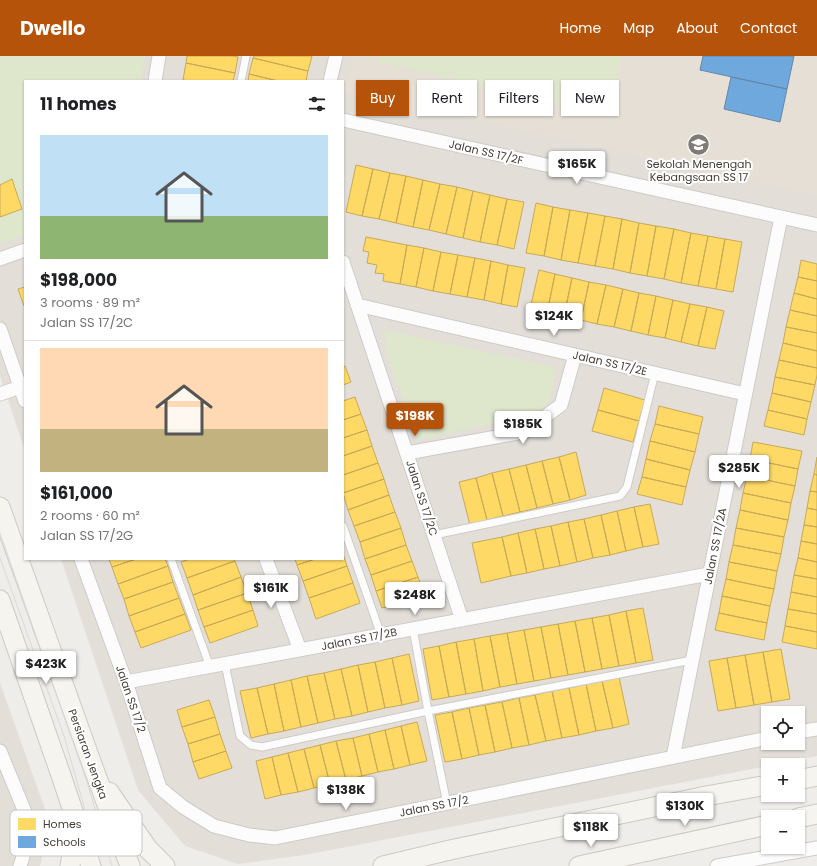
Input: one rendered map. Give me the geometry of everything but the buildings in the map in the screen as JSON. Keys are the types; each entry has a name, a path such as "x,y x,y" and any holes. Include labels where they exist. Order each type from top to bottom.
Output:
{"main road":[{"name":"Persiaran Jengka","path":"0,507 109,810"},
{"path":"0,600 73,810"},
{"path":"93,767 121,810"},
{"path":"805,779 817,776"},
{"path":"63,781 68,810"},
{"path":"383,866 450,850 706,796 761,786"},
{"path":"805,817 817,814"},
{"path":"579,866 606,863 761,827"},
{"path":"142,841 148,850 164,866"},
{"path":"422,866 450,850"},
{"path":"70,866 72,856"},
{"path":"88,856 91,866"},
{"name":"Persiaran Jengka","path":"126,856 130,866"}],"street":[{"path":"155,80 159,56"},
{"path":"330,80 336,56"},
{"name":"Jalan SS 17/2F","path":"344,120 817,225"},
{"name":"Jalan SS 17/2A","path":"673,757 781,217"},
{"path":"0,259 24,250"},
{"name":"Jalan SS 17/2C","path":"344,265 462,620"},
{"name":"Jalan SS 17/2E","path":"357,305 745,394"},
{"path":"0,329 24,398"},
{"path":"407,453 524,432 561,405 575,355"},
{"path":"0,394 20,387"},
{"name":"Jalan SS 17/2","path":"82,560 126,682 160,788 182,807 214,826 249,835 275,838 761,739"},
{"path":"266,560 300,650"},
{"name":"Jalan SS 17/2B","path":"126,682 710,574"},
{"path":"805,731 817,729"},
{"path":"0,751 24,810"},
{"path":"717,866 817,848"},
{"path":"20,866 23,856"}],"lane":[{"path":"241,80 246,56"},
{"path":"434,535 620,496 627,487 655,373"},
{"path":"344,529 381,635"},
{"path":"171,560 210,667"},
{"path":"413,629 447,804"},
{"path":"225,664 240,736 251,745 262,747 428,711 692,660"}],"shaded area":[{"path":"0,56 817,56 817,756 805,758 761,758 761,767 305,855 238,864 185,846 138,790 61,560 344,560 344,80 24,80 24,448 0,376"},
{"name":"Sekolah Menengah Kebangsaan SS 17","path":"353,56 817,56 817,196 457,116 477,116 477,80 417,80 417,107 409,105 409,80 356,80 356,94 344,91"},
{"path":"0,683 45,810 10,810 10,856 42,856 40,866 0,866"}],"green space":[{"path":"0,56 145,56 141,80 24,80 24,235 0,243"},
{"path":"379,56 622,56 617,80 561,80 561,102 553,101 553,80 485,80 485,86 477,84 477,80 460,80 378,62"},
{"path":"384,330 556,367 550,400 535,415 417,440 387,356"}],"tram line":[{"path":"0,533 87,782 95,810"},
{"path":"0,558 64,736 85,810"},
{"path":"98,856 101,866"},
{"path":"109,856 112,866"}],"place":[{"name":"Sekolah Menengah Kebangsaan SS 17","path":"699,144"}]}
